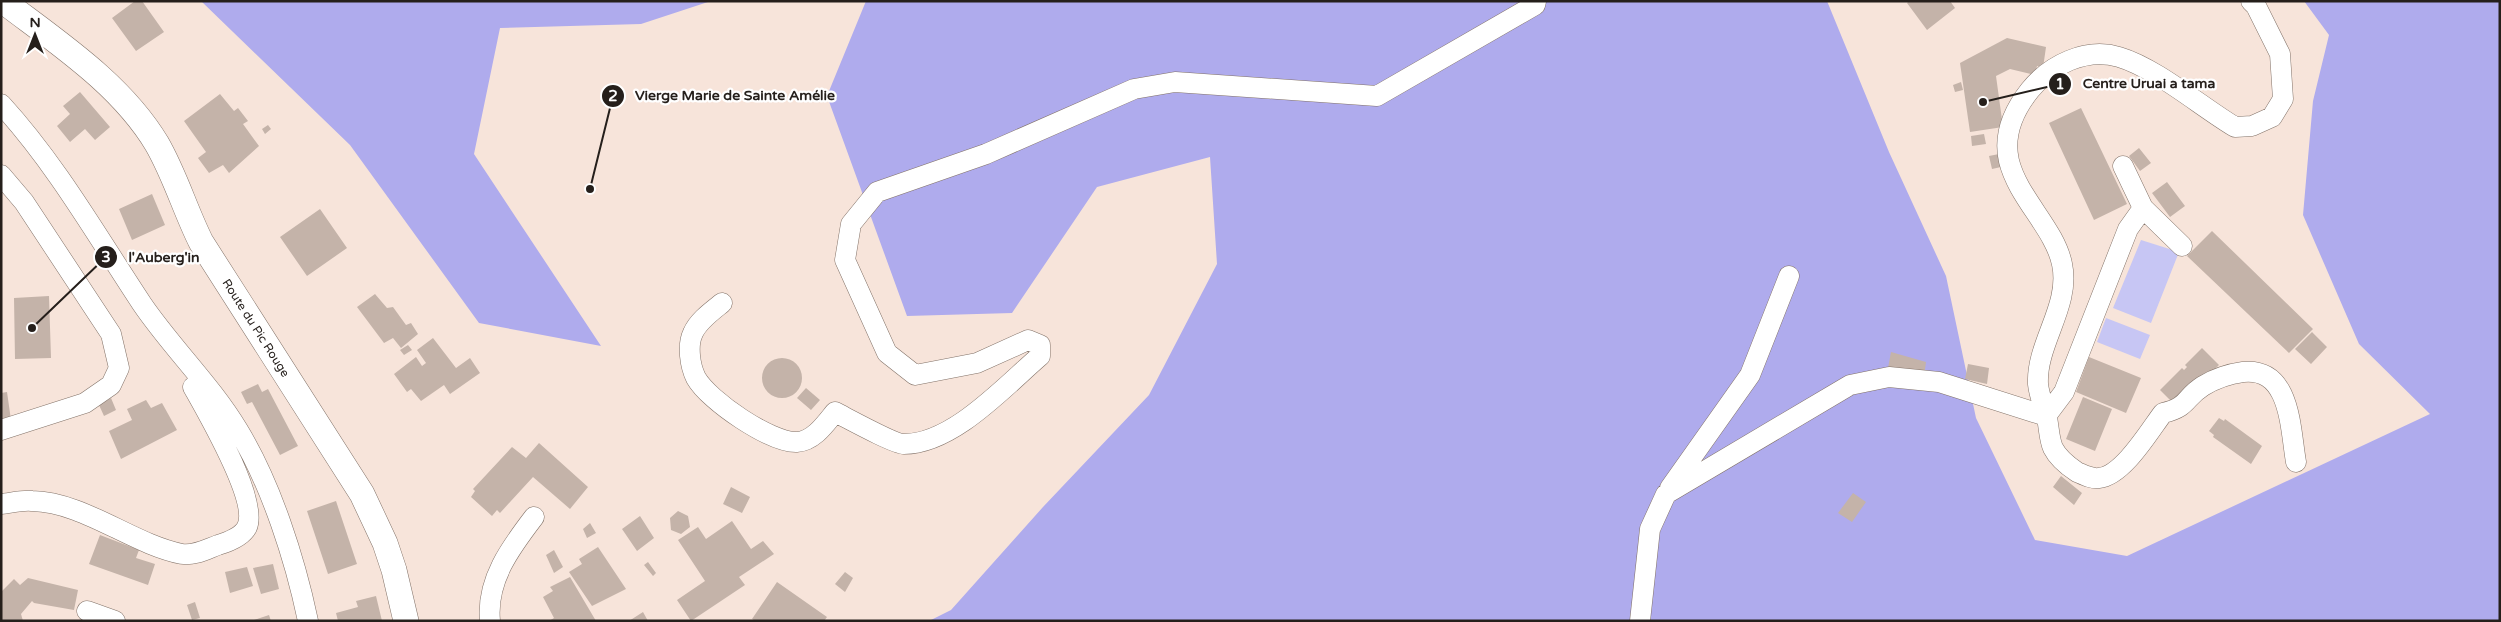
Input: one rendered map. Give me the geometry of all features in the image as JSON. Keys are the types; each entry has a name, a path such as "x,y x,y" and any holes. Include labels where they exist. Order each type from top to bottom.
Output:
{"street":[{"name":"Route du Pic Rouge","path":"3,1 68,51 140,118 175,179 188,217 201,242 362,494 391,561 406,621"},
{"path":"722,303 706,316 693,333 690,355 696,378 722,404 747,424 778,438 798,442 818,433 835,412 903,445 932,438 955,427 997,394 1040,356 1040,345 1028,340 977,363 915,375 887,353 845,260 850,224 877,192 986,154 1134,89 1175,82 1377,96 1535,6 1536,1"},
{"path":"2251,1 2256,6 2280,54 2283,99 2272,117 2252,126 2235,127 2145,68 2118,57 2094,56 2075,58 2055,67 2039,78 2023,98 2009,125 2007,142 2009,160 2015,179 2055,246 2062,263 2063,282 2058,307 2042,356 2038,384 2052,447 2061,460 2089,478 2101,478 2113,472 2128,458 2140,445 2162,412 2178,410 2202,387 2227,374 2256,371 2276,382 2285,400 2296,462"},
{"path":"1,104 31,136 161,331 218,431 232,460 245,497 249,518 242,533 224,543 191,554 183,554 156,546 67,508 32,500 1,504"},
{"path":"2122,166 2143,208 2182,246"},
{"path":"1,175 24,202 111,334 119,368 111,385 86,403 1,430"},
{"path":"2046,416 2064,392 2128,229 2143,208"},
{"path":"1640,621 1650,529 1666,494 1750,375 1788,276"},
{"path":"161,331 192,366 238,430 269,490 308,621"},
{"path":"1666,494 1850,385 1889,377 1939,382 2046,416"},
{"path":"490,621 494,582 506,554 534,517"},
{"path":"87,611 115,621"}],"shaded area":[{"path":"201,1 711,1 641,24 500,28 474,154 601,346 479,323 350,145"},
{"path":"866,1 1827,1 1889,152 1946,276 1976,418 2035,540 2127,556 2430,414 2359,344 2303,215 2313,101 2329,35 2304,1 2500,1 2500,621 929,621 951,610 1043,507 1149,395 1217,264 1210,157 1097,187 1012,313 907,316 827,96"},
{"path":"2141,240 2179,252 2151,323 2113,308"},
{"path":"2106,318 2150,335 2140,359 2097,342"}],"building":[{"path":"135,1 142,1 164,32 136,51 112,18"},
{"path":"1909,1 1950,1 1955,8 1927,30 1907,3"},
{"path":"2007,38 2046,47 2043,68 2037,66 2035,75 2010,69 1996,76 2003,127 1970,132 1960,63"},
{"path":"1961,82 1963,90 1955,92 1953,85"},
{"path":"80,92 110,127 95,140 85,129 70,142 57,126 70,114 63,106"},
{"path":"220,94 234,111 238,108 248,121 243,124 259,146 229,173 223,165 209,173 198,158 206,152 184,121"},
{"path":"2081,108 2127,204 2094,220 2049,123"},
{"path":"268,125 271,129 265,134 262,129"},
{"path":"1984,134 1986,144 1972,146 1971,136"},
{"path":"2139,148 2151,163 2140,171 2129,156"},
{"path":"1999,154 2001,167 1992,169 1989,156"},
{"path":"2167,182 2185,206 2170,217 2152,193"},
{"path":"152,194 165,225 132,240 119,209"},
{"path":"320,209 347,248 307,276 280,237"},
{"path":"2212,231 2313,329 2289,353 2187,256"},
{"path":"375,294 387,308 393,307 406,325 411,323 418,334 401,348 393,338 384,343 357,307"},
{"path":"49,296 51,358 15,359 14,298"},
{"path":"2312,332 2327,347 2311,364 2295,349"},
{"path":"433,338 456,368 470,358 480,373 450,394 444,385 421,401 411,389 407,392 394,374 416,357 422,366 426,363 417,350"},
{"path":"408,345 412,350 404,355 400,350"},
{"path":"2202,348 2219,365 2177,407 2160,390 2182,368 2184,370 2187,367 2185,365"},
{"path":"1891,352 1926,362 1924,377 1888,368"},
{"path":"2089,357 2141,378 2126,413 2076,392"},
{"path":"782,358 793,361 799,367 802,378 799,389 793,395 782,398 771,395 765,389 762,378 765,367 771,361"},
{"path":"1968,364 1989,368 1987,384 1965,379"},
{"path":"258,384 262,392 268,389 298,446 280,455 252,402 247,404 241,392"},
{"path":"806,388 820,400 811,410 797,398"},
{"path":"7,392 11,420 1,422 1,393"},
{"path":"2083,397 2112,409 2095,451 2066,439"},
{"path":"111,398 116,410 104,416 99,405"},
{"path":"146,400 151,408 162,403 177,430 121,459 109,431 132,420 127,409"},
{"path":"2219,418 2224,421 2225,419 2262,446 2251,464 2213,437 2214,435 2209,431"},
{"path":"539,443 588,487 570,509 533,477 500,513 497,510 492,516 471,497 475,491 473,489 512,447 526,458"},
{"path":"2061,476 2082,493 2074,505 2053,487"},
{"path":"731,487 750,497 742,513 723,504"},
{"path":"1853,493 1866,502 1852,522 1838,513"},
{"path":"336,501 357,564 328,574 307,511"},
{"path":"678,511 688,516 690,527 681,534 671,530 670,518"},
{"path":"640,516 654,538 637,551 622,529"},
{"path":"732,521 751,549 763,541 774,554 739,577 745,585 691,621 677,600 705,581 678,540 698,527 706,539"},
{"path":"590,523 596,533 587,538 583,529"},
{"path":"100,535 139,550 136,558 155,564 148,585 89,564"},
{"path":"598,547 626,589 592,606 569,572 582,564 579,559"},
{"path":"554,550 563,567 554,573 546,555"},
{"path":"648,562 656,573 653,576 644,565"},
{"path":"273,564 279,589 261,594 253,568"},
{"path":"247,567 253,586 230,593 225,572"},
{"path":"845,572 853,578 845,592 835,584"},
{"path":"570,577 596,621 549,621 554,618 543,597 553,591 550,587"},
{"path":"28,578 78,590 74,610 34,603 32,601 21,614 23,621 1,621 1,592 14,579 20,585"},
{"path":"777,582 827,617 824,621 755,621 752,619"},
{"path":"376,596 382,621 338,621 336,613 358,607 356,601"},
{"path":"195,602 200,618 192,620 187,605"},
{"path":"643,612 648,621 629,621"},
{"path":"269,615 271,621 254,621 254,620"}],"place":[{"name":"Centre Uruai a tama","path":"1983,102"},
{"name":"Vierge Marie de Sainte Amélie","path":"590,189"},
{"name":"l'Auberg'in","path":"32,328"}]}
